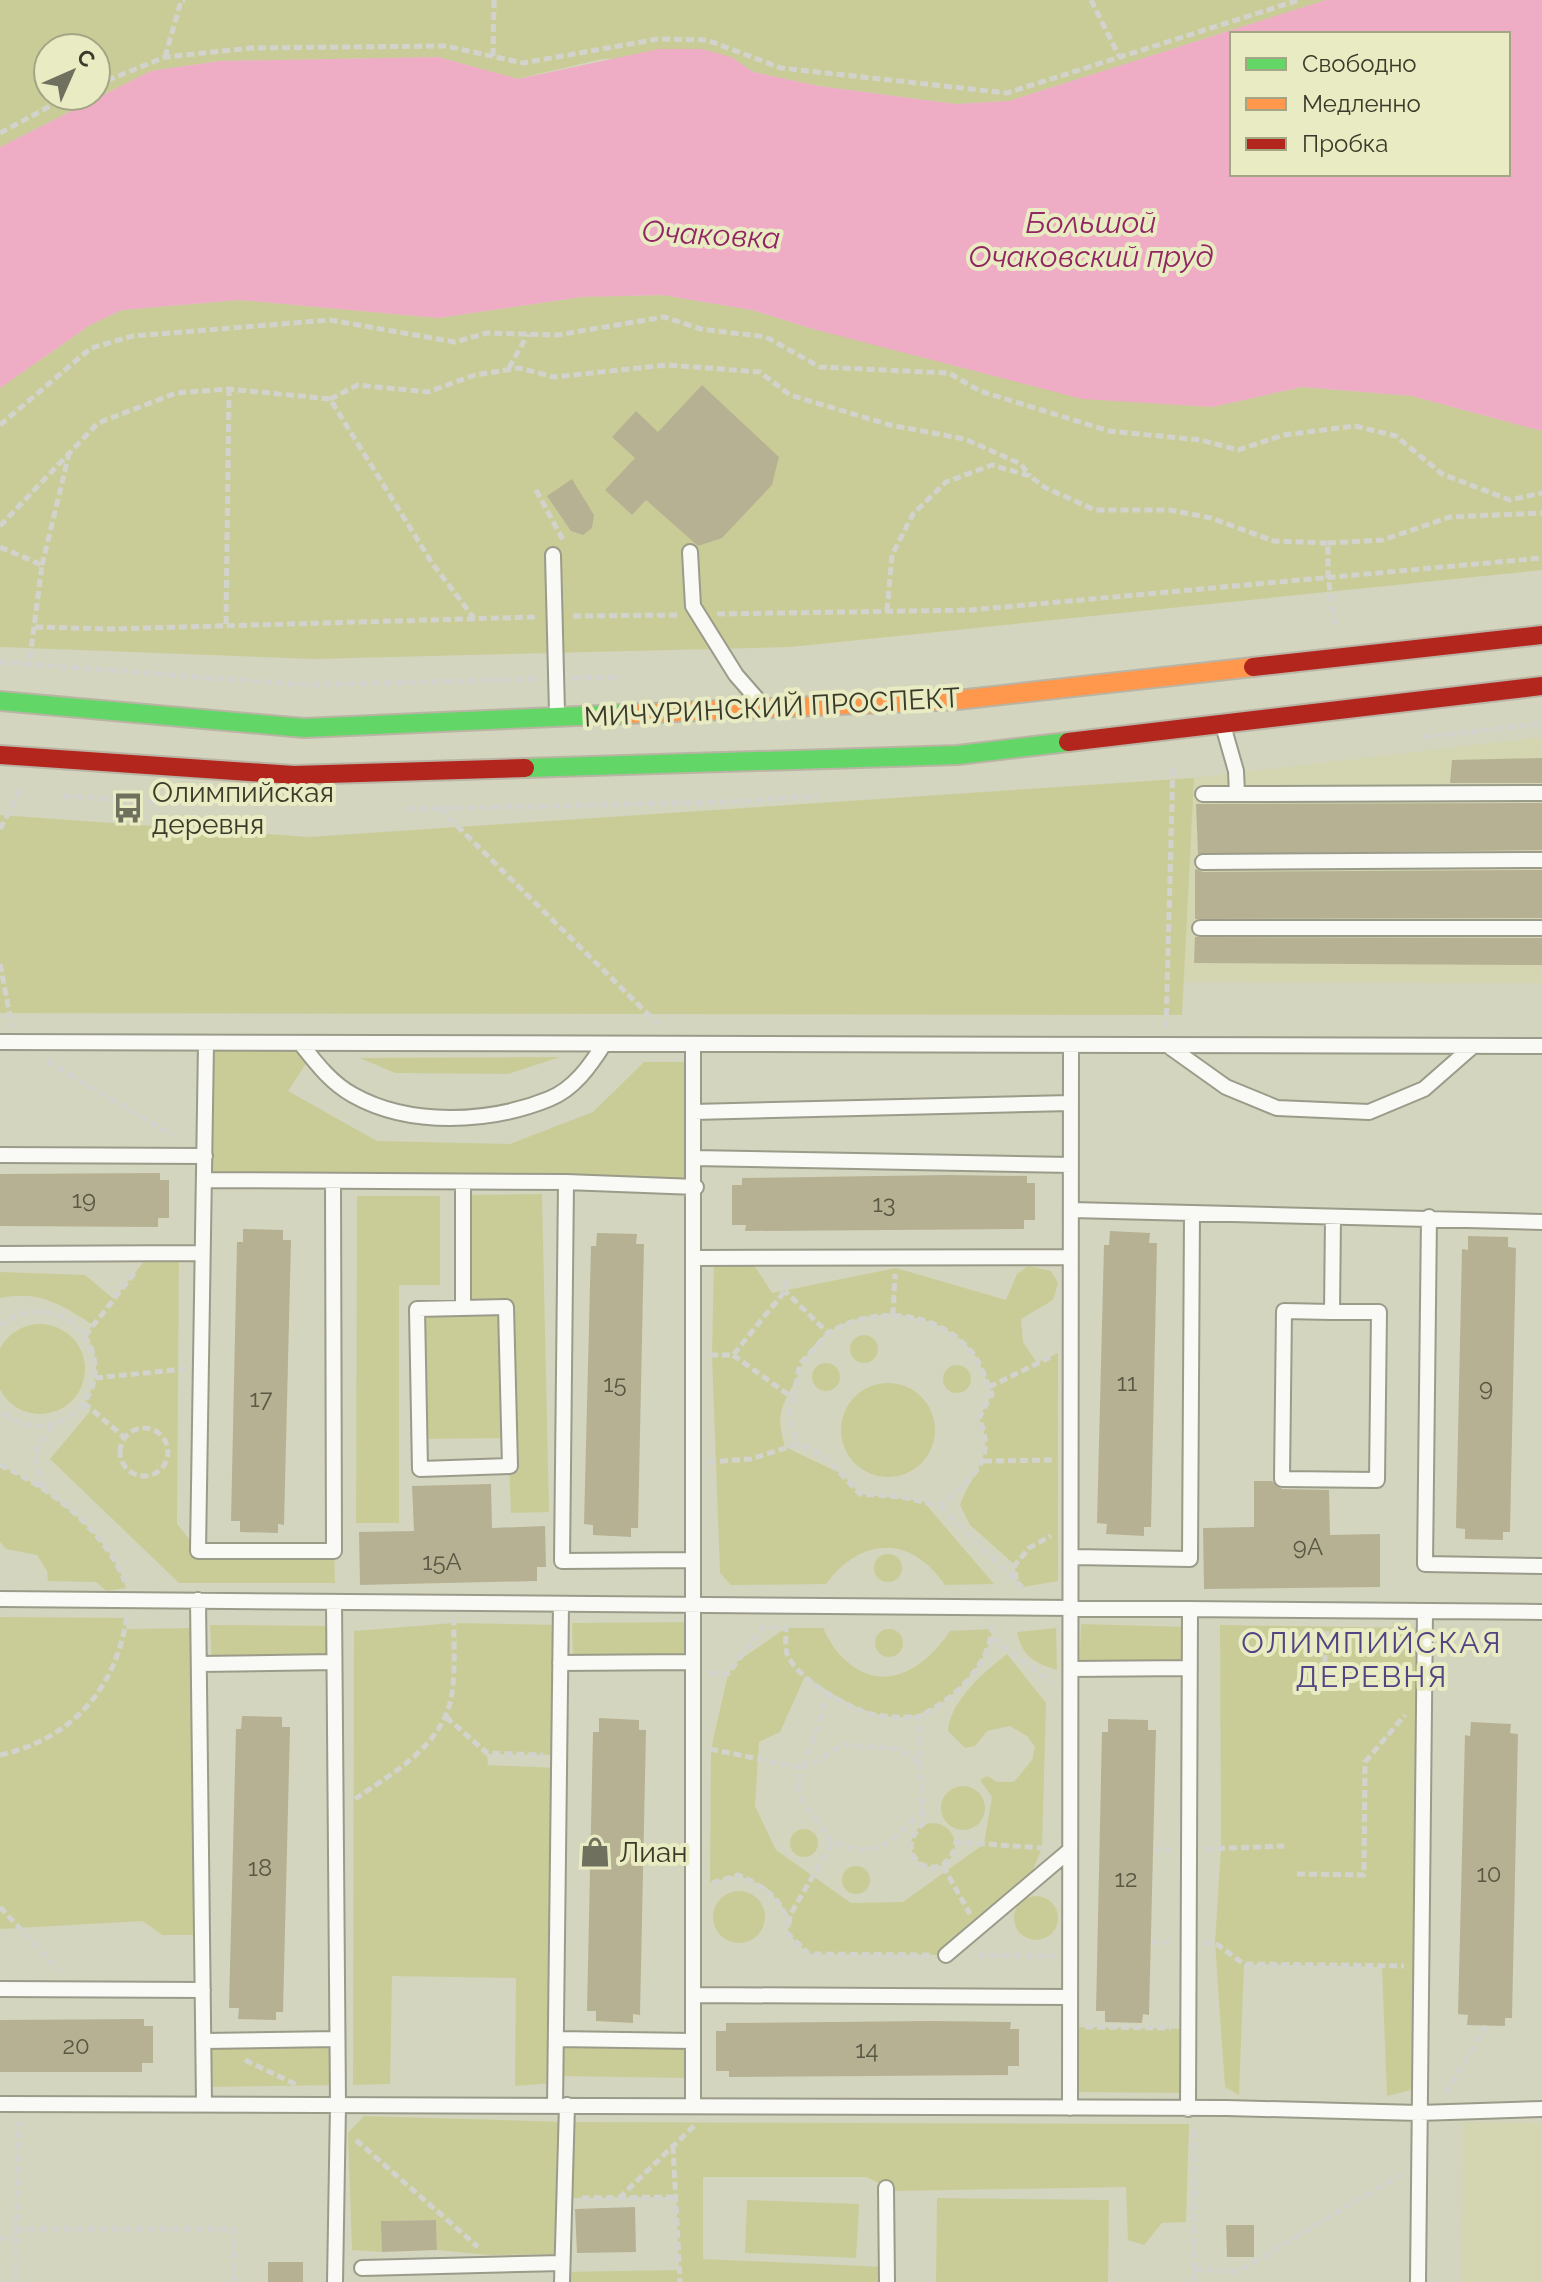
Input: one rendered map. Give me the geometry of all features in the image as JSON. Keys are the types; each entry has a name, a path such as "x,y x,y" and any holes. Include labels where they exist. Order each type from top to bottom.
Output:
{"main road":[{"name":"МИЧУРИНСКИЙ ПРОСПЕКТ","path":"0,701 304,728 957,700 1542,635"},
{"name":"МИЧУРИНСКИЙ ПРОСПЕКТ","path":"0,755 294,775 958,755 1542,686"}],"lane":[{"path":"690,552 693,606 736,675 766,708"},
{"path":"553,555 557,717"},
{"path":"1222,724 1236,771 1237,794"},
{"path":"1203,794 1542,793"},
{"path":"1203,862 1542,860"},
{"path":"1200,928 1542,928"},
{"path":"7,1042 1542,1046"},
{"path":"206,1044 198,1551 334,1551 333,1182"},
{"path":"301,1044 320,1069 353,1095 401,1111 441,1119 503,1112 551,1098 586,1072 604,1044"},
{"path":"686,1044 696,1187 693,1258 693,2106"},
{"path":"1070,2108 1071,1045"},
{"path":"1167,1045 1226,1087 1277,1108 1369,1112 1424,1089 1473,1046"},
{"path":"693,1112 1071,1103"},
{"path":"0,1155 205,1156"},
{"path":"693,1158 1071,1165"},
{"path":"206,1180 463,1184 566,1182 696,1187"},
{"path":"566,1182 562,1561 693,1560"},
{"path":"463,1184 463,1308"},
{"path":"1072,1210 1542,1222"},
{"path":"1072,1557 1190,1559 1192,1213"},
{"path":"1332,1312 1333,1217"},
{"path":"1429,1217 1425,1564 1542,1566"},
{"path":"0,1254 202,1253"},
{"path":"693,1258 1070,1257"},
{"path":"506,1307 510,1466 420,1469 417,1309 463,1308 506,1307"},
{"path":"1284,1311 1332,1312 1379,1312 1377,1480 1282,1479 1284,1311"},
{"path":"0,1599 1542,1612"},
{"path":"198,1600 204,2104"},
{"path":"334,1602 338,2105 335,2282"},
{"path":"561,1604 556,2039 565,2197 562,2282"},
{"path":"1190,1609 1188,2029 1191,2109"},
{"path":"1418,2282 1425,1611"},
{"path":"199,1664 334,1662"},
{"path":"560,1663 693,1668"},
{"path":"1071,1669 1190,1668"},
{"path":"946,1955 1070,1850"},
{"path":"0,1989 203,1990"},
{"path":"693,1995 1070,1997"},
{"path":"204,2041 337,2039"},
{"path":"556,2039 693,2041"},
{"path":"0,2104 1070,2108 1419,2113 1542,2109"},
{"path":"886,2188 887,2282"},
{"path":"362,2268 562,2263"}],"path":[{"path":"165,57 182,0"},
{"path":"493,56 494,0"},
{"path":"1091,0 1119,56"},
{"path":"112,79 165,57 251,48 446,46 523,63 658,39 707,40 781,68 1007,93 1299,0"},
{"path":"0,133 39,112"},
{"path":"0,425 91,348 133,336 330,320 455,342 487,333 557,335 664,317 701,329 766,337 820,367 949,373 980,391 1109,431 1201,440 1238,450 1284,435 1355,426 1396,436 1442,474 1510,500 1542,493"},
{"path":"509,370 528,334"},
{"path":"0,526 98,423 176,393 229,389 330,399 358,385 428,392 475,375 519,368 554,377 667,365 760,372 790,395 890,425 965,439 1021,464 1044,487 1095,510 1170,510 1211,518 1274,541 1328,543 1383,540 1450,517 1542,513"},
{"path":"226,624 229,389"},
{"path":"330,399 432,563 474,618"},
{"path":"29,665 42,565 69,451"},
{"path":"887,611 892,555 913,514 946,482 992,465 1030,476"},
{"path":"536,490 563,540 563,555 553,555"},
{"path":"1328,543 1328,577 1335,625"},
{"path":"0,547 42,565"},
{"path":"35,627 112,629 474,618 971,610 1542,558"},
{"path":"1320,627 1350,624"},
{"path":"0,662 305,685 630,677"},
{"path":"1167,1045 1166,954 1175,783"},
{"path":"0,829 21,793"},
{"path":"440,809 686,1044"},
{"path":"0,964 7,1042 205,1156"},
{"path":"85,1336 150,1254"},
{"path":"893,1315 896,1257"},
{"path":"733,1355 785,1291 785,1258"},
{"path":"785,1291 828,1333"},
{"path":"0,1326 7,1319 30,1311 54,1312 76,1324 91,1343 97,1367 84,1403 78,1411 41,1437 33,1458 43,1489"},
{"path":"798,1444 789,1417 800,1364 828,1333 857,1320 893,1315 928,1321 970,1350 992,1394 979,1418 987,1437 984,1461 969,1482 940,1506"},
{"path":"989,1387 1071,1347"},
{"path":"693,1356 733,1355 793,1398"},
{"path":"95,1378 201,1367"},
{"path":"84,1403 124,1437"},
{"path":"0,1410 10,1419 33,1426 57,1424"},
{"path":"137,1427 152,1428 165,1437 169,1452 164,1467 151,1476 136,1475 123,1466 119,1451 124,1437 137,1427"},
{"path":"693,1463 751,1459 798,1444 822,1454 860,1494 902,1497 940,1506 1044,1608"},
{"path":"984,1461 1072,1460"},
{"path":"1016,1580 1015,1565 1029,1548 1051,1536 1072,1535"},
{"path":"335,1812 406,1763 426,1745 446,1717 452,1685 455,1602"},
{"path":"693,1668 728,1674 763,1627 786,1628 787,1654 805,1676 861,1711 884,1717 918,1717 940,1706 972,1675 992,1638 992,1607"},
{"path":"1323,1687 1328,1611"},
{"path":"992,1638 1071,1697"},
{"path":"829,1692 797,1785 805,1806 833,1842 850,1850 875,1850 897,1838 922,1812"},
{"path":"1297,1874 1364,1875 1365,1762 1424,1693"},
{"path":"446,1717 487,1753 559,1755"},
{"path":"918,1717 923,1824 913,1834 910,1848 916,1861 929,1868 943,1866 953,1856 956,1842 1070,1850"},
{"path":"693,1745 803,1768 843,1745 900,1749 920,1764"},
{"path":"833,1842 790,1915 788,1934 809,1954 1070,1956"},
{"path":"1153,1850 1284,1846"},
{"path":"693,1904 710,1883 738,1875 766,1887 789,1925"},
{"path":"0,1907 76,1989"},
{"path":"1152,1942 1215,1943 1244,1964 1382,1967"},
{"path":"1457,2094 1442,2094 1486,2026"},
{"path":"1071,2027 1188,2029"},
{"path":"204,2041 338,2105"},
{"path":"15,2282 19,2104"},
{"path":"619,2198 715,2106"},
{"path":"1191,2109 1194,2282"},
{"path":"337,2124 499,2265"},
{"path":"673,2146 680,2282"},
{"path":"1194,2270 1239,2271 1418,2164"},
{"path":"565,2197 676,2197"},
{"path":"16,2229 234,2229 234,2282"},
{"path":"0,2238 16,2239"}],"shaded area":[{"path":"0,0 1326,0 1009,101 955,104 819,86 753,72 731,57 602,59 517,79 438,57 220,61 151,71 112,91 112,32 32,32 32,112 70,112 0,147"},
{"path":"662,295 752,310 813,329 1212,407 1302,387 1412,396 1542,431 1542,570 790,647 313,659 0,647 0,388 90,325 122,310 239,300 438,318 582,297"},
{"path":"1542,737 1542,983 1182,982 1194,778"},
{"path":"1194,778 1182,1015 0,1013 0,815 309,837"},
{"path":"206,1044 301,1044 311,1056 288,1091 377,1141 510,1144 593,1112 644,1062 693,1062 696,1187 206,1180"},
{"path":"560,1057 508,1074 395,1073 360,1058"},
{"path":"542,1194 549,1512 511,1513 508,1438 419,1439 417,1309 463,1308 460,1195"},
{"path":"357,1196 440,1196 440,1285 399,1285 399,1523 356,1523"},
{"path":"150,1254 179,1254 177,1524 199,1551 334,1551 335,1583 179,1583 50,1459 91,1410 84,1403 95,1378 96,1361 85,1336 93,1325 50,1301 27,1296 0,1298 0,1272 85,1275 114,1299"},
{"path":"749,1257 772,1293 896,1268 1006,1300 1017,1274 1028,1266 1051,1271 1058,1283 1053,1300 1021,1319 1023,1342 1037,1363 1058,1353 1058,1581 1023,1587 1016,1580 1015,1565 970,1525 960,1505 984,1453 984,1432 979,1418 992,1394 975,1355 955,1336 937,1325 895,1315 852,1321 816,1343 805,1358 782,1408 780,1421 785,1447 842,1474 860,1494 923,1501 994,1584 945,1585 917,1557 902,1550 886,1548 855,1557 826,1584 731,1585 720,1573 712,1355 714,1258"},
{"path":"40,1324 57,1327 72,1337 84,1360 82,1386 72,1401 57,1411 40,1414 23,1411 8,1401 -1,1388 -1,1350 8,1337 23,1327"},
{"path":"864,1335 874,1339 878,1349 874,1359 864,1363 854,1359 850,1349 854,1339"},
{"path":"826,1363 836,1367 840,1377 836,1387 826,1391 816,1387 812,1377 816,1367"},
{"path":"957,1365 967,1369 971,1379 967,1389 957,1393 947,1389 943,1379 947,1369"},
{"path":"888,1383 906,1387 921,1397 931,1412 935,1430 931,1448 921,1463 906,1473 888,1477 870,1473 855,1463 845,1448 841,1430 845,1412 855,1397 870,1387"},
{"path":"0,1465 57,1499 93,1532 119,1569 126,1588 106,1591 96,1582 48,1581 47,1571 37,1555 6,1549 0,1542"},
{"path":"888,1554 898,1558 902,1568 898,1578 888,1582 878,1578 874,1568 878,1558"},
{"path":"0,1617 127,1618 126,1629 199,1628 202,1935 162,1935 143,1921 0,1929"},
{"path":"693,1622 693,1662 573,1663 572,1623"},
{"path":"454,1623 561,1625 559,1755 487,1754 488,1765 559,1768 556,2039 693,2041 692,2078 556,2076 555,2083 515,2086 516,1978 392,1976 390,2084 353,2085 354,1631"},
{"path":"1081,1624 1190,1627 1190,1668 1079,1669"},
{"path":"210,1625 334,1626 334,1662 212,1664"},
{"path":"1220,1625 1424,1628 1419,2088 1387,2096 1382,1967 1244,1964 1239,2095 1225,2087 1215,1943 1221,1848"},
{"path":"786,1628 823,1628 837,1652 855,1668 870,1675 886,1677 914,1667 950,1631 992,1629 986,1651 969,1677 944,1701 924,1712 905,1717 885,1716 846,1701 805,1676 780,1732 759,1742 755,1806 776,1850 851,1903 903,1902 984,1844 992,1797 980,1780 987,1776 997,1782 1014,1782 1032,1760 1035,1747 1027,1736 1010,1726 987,1731 975,1746 965,1748 948,1731 961,1698 979,1678 1007,1654 1046,1703 1042,1848 1031,1874 946,1955 809,1954 788,1934 789,1915 766,1887 738,1875 710,1883 711,1749 728,1674 738,1661"},
{"path":"1056,1628 1057,1670 1030,1657 1022,1647 1017,1632"},
{"path":"889,1629 899,1633 903,1643 899,1653 889,1657 879,1653 875,1643 879,1633"},
{"path":"963,1786 979,1792 985,1808 979,1824 963,1830 947,1824 941,1808 947,1792"},
{"path":"933,1823 949,1829 955,1845 949,1861 933,1867 917,1861 911,1845 917,1829"},
{"path":"804,1829 814,1833 818,1843 814,1853 804,1857 794,1853 790,1843 794,1833"},
{"path":"856,1866 866,1870 870,1880 866,1890 856,1894 846,1890 842,1880 846,1870"},
{"path":"739,1891 757,1899 765,1917 757,1935 739,1943 721,1935 713,1917 721,1899"},
{"path":"1036,1896 1052,1902 1058,1918 1052,1934 1036,1940 1020,1934 1014,1918 1020,1902"},
{"path":"1071,2027 1188,2029 1188,2093 1070,2092"},
{"path":"337,2039 338,2085 204,2087 204,2041"},
{"path":"364,2116 567,2122 1189,2124 1186,2222 1162,2223 1144,2245 1128,2240 1126,2187 893,2191 867,2177 703,2177 703,2259 887,2267 887,2282 562,2282 562,2272 679,2270 676,2197 565,2198 562,2254 488,2255 437,2250 436,2220 382,2221 382,2252 352,2250 348,2133"},
{"path":"1463,2122 1542,2123 1542,2282 1462,2282"},
{"path":"937,2198 1109,2200 1108,2282 936,2282"},
{"path":"747,2200 859,2204 856,2258 745,2253"}],"water":[{"name":"Большой Очаковский пруд","path":"1326,0 1542,0 1542,431 1412,396 1302,387 1212,407 1082,399 813,329 752,310 662,295 582,297 438,318 239,300 122,310 90,325 0,388 0,147 70,112 112,112 112,91 151,71 220,61 438,57 518,79 659,49 702,49 731,57 753,72 819,86 955,104 1009,101"}],"building":[{"path":"702,385 779,457 772,485 722,538 698,546 646,500 632,515 605,490 635,458 612,437 636,411 658,432"},
{"path":"572,479 594,515 592,528 583,535 571,531 547,496"},
{"path":"1542,758 1542,783 1450,783 1452,760"},
{"path":"1542,803 1542,850 1198,854 1196,804"},
{"path":"1195,869 1203,872 1542,870 1542,918 1195,919"},
{"path":"1195,937 1542,938 1542,965 1194,963"},
{"path":"160,1173 160,1180 169,1180 169,1218 158,1218 158,1227 0,1226 0,1174"},
{"path":"1027,1176 1027,1183 1035,1183 1035,1220 1024,1220 1024,1229 745,1231 746,1225 732,1225 732,1185 742,1185 742,1178"},
{"path":"243,1229 283,1230 283,1240 291,1240 284,1525 278,1524 278,1533 240,1532 240,1521 231,1521 237,1242 243,1242"},
{"path":"1110,1231 1150,1233 1149,1243 1157,1243 1151,1527 1144,1527 1144,1536 1106,1534 1107,1524 1097,1523 1104,1245 1109,1245"},
{"path":"597,1233 637,1234 636,1244 644,1244 638,1528 631,1528 631,1537 593,1535 593,1525 584,1524 591,1246 596,1246"},
{"path":"1468,1236 1508,1237 1508,1247 1516,1248 1510,1532 1503,1532 1503,1540 1465,1539 1465,1529 1456,1528 1462,1249 1468,1250"},
{"path":"1254,1481 1272,1481 1282,1489 1329,1490 1330,1535 1380,1534 1380,1587 1204,1589 1203,1528 1254,1527"},
{"path":"491,1484 492,1528 545,1526 546,1567 537,1567 537,1581 360,1585 359,1532 414,1531 412,1486"},
{"path":"242,1716 282,1717 282,1727 290,1727 283,2012 276,2012 276,2020 238,2019 239,2008 229,2008 236,1729 241,1729"},
{"path":"599,1718 639,1720 639,1730 646,1730 640,2015 633,2014 633,2023 596,2021 596,2011 587,2011 593,1732 599,1732"},
{"path":"1108,1719 1148,1720 1148,1730 1156,1730 1149,2015 1143,2014 1142,2023 1105,2022 1105,2011 1096,2011 1102,1732 1108,1732"},
{"path":"1471,1722 1511,1724 1510,1733 1518,1734 1512,2018 1505,2018 1505,2026 1467,2025 1468,2015 1458,2014 1465,1735 1470,1736"},
{"path":"144,2019 144,2026 153,2026 153,2063 142,2063 142,2072 0,2072 0,2020"},
{"path":"1011,2022 1010,2029 1019,2029 1019,2066 1008,2066 1008,2075 729,2077 729,2071 716,2071 716,2031 726,2031 726,2023"},
{"path":"635,2207 636,2252 577,2253 575,2209"},
{"path":"436,2220 437,2250 382,2252 381,2221"},
{"path":"1226,2225 1254,2225 1254,2257 1227,2257"},
{"path":"268,2262 303,2262 303,2282 268,2282"}],"traffic: fast":[{"path":"0,701 304,728 625,714"},
{"path":"525,768 958,755 1068,742"}],"traffic: slow":[{"path":"625,714 957,700 1253,667"}],"traffic: jam":[{"path":"1253,667 1542,635"},
{"path":"1068,742 1542,686"},
{"path":"0,755 294,775 525,768"}],"place":[{"name":"Олимпийская деревня","path":"128,808"},
{"name":"Лиан","path":"595,1852"}],"district":[{"name":"ОЛИМПИЙСКАЯ ДЕРЕВНЯ","path":"1372,1660"}],"water label":[{"name":"Очаковка","path":"711,235"}]}
